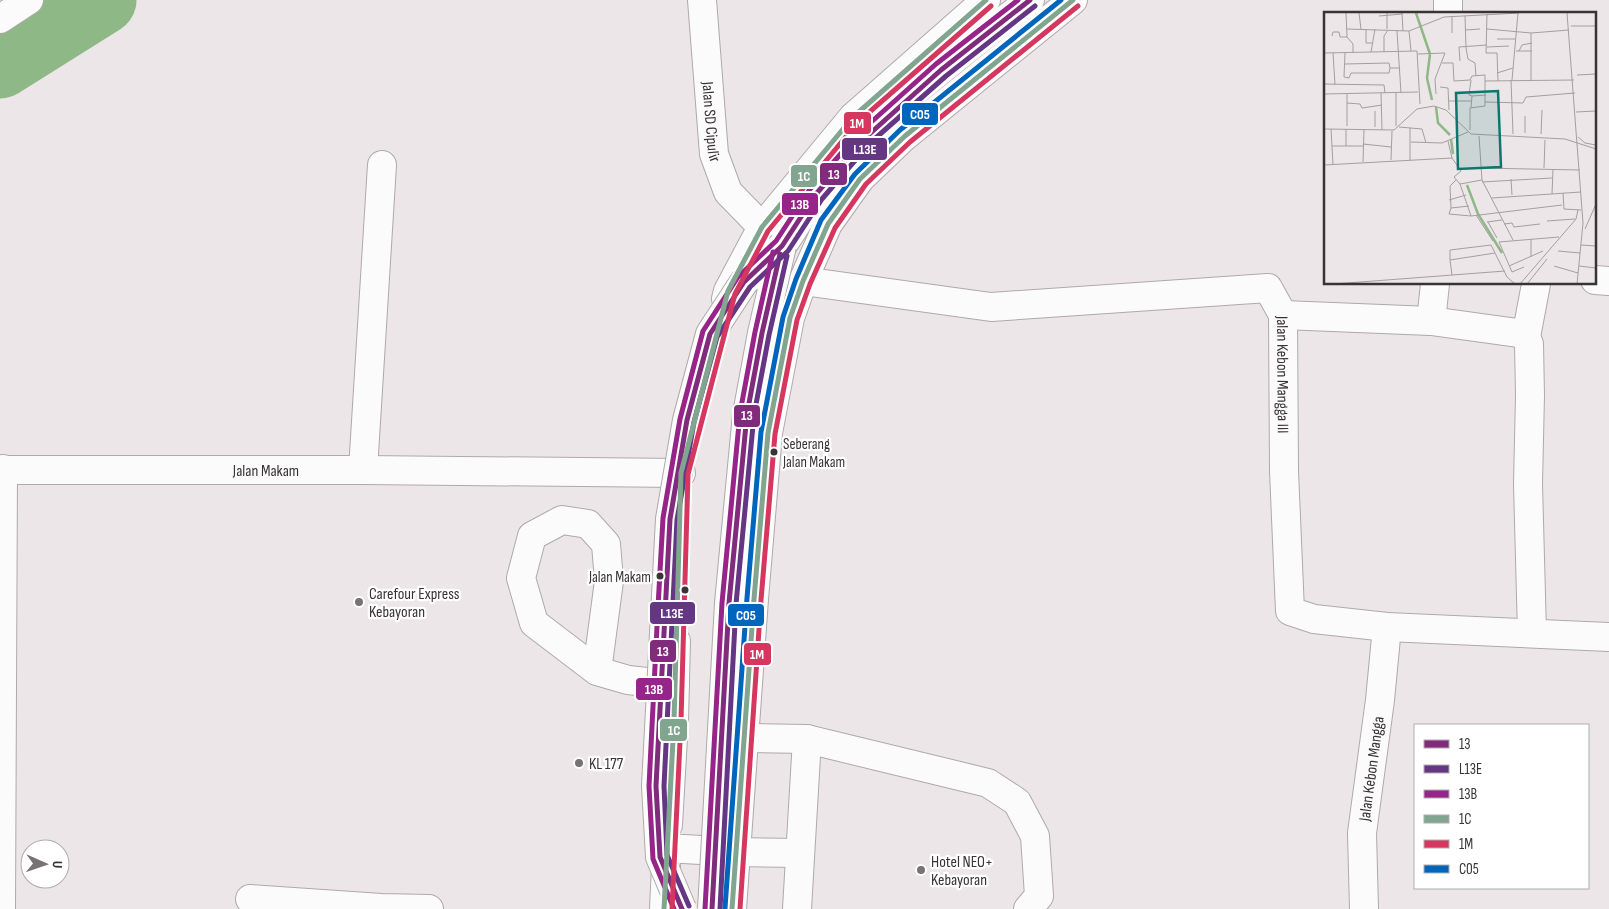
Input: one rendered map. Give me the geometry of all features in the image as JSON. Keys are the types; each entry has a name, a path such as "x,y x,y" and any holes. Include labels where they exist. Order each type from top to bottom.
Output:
{"street":[{"path":"0,19 29,0"},
{"name":"Jalan SD Cipulir","path":"702,0 714,154 728,192 762,227"},
{"path":"664,909 675,685 681,473 728,291 762,227 853,116 986,0"},
{"path":"682,909 660,858 656,786 670,519 687,420 710,334 744,282 782,246 816,194 865,138 941,70 1030,0"},
{"path":"732,909 768,434 790,318 803,281 828,224 860,179 912,130 1073,0"},
{"path":"363,470 382,164"},
{"path":"712,909 728,602 747,414 762,333 782,246"},
{"path":"1596,280 1609,281"},
{"name":"Jalan Kebon Mangga III","path":"803,281 992,307 1268,288 1283,315 1284,471 1290,611 1314,619 1387,627 1532,632 1609,637"},
{"path":"1431,321 1435,285"},
{"path":"1532,632 1528,484 1529,344 1526,337 1536,285"},
{"path":"1283,315 1431,321 1518,333 1526,337"},
{"path":"1,909 2,469"},
{"name":"Jalan Makam","path":"2,469 681,473"},
{"path":"597,671 609,581 606,544 588,524 562,520 532,536 521,578 534,623 597,671 628,680 675,685"},
{"name":"Jalan Kebon Mangga","path":"1364,909 1362,833 1380,700 1387,627"},
{"path":"745,738 807,739 988,783 1017,802 1035,836 1039,896 1028,909"},
{"path":"797,909 807,739"},
{"path":"666,848 800,853"},
{"path":"250,899 381,908 429,909"}],"waterway":[{"path":"0,64 102,0"}],"transit line":[{"name":"1C","path":"664,909 674,721 681,473 728,291 762,227 853,117 986,0"},
{"name":"13B","path":"674,909 653,859 649,786 663,518 680,419 703,331 738,277 776,241 810,189 859,133 936,64 1018,0"},
{"name":"13","path":"682,909 660,857 656,786 670,519 687,420 710,334 744,282 782,246 816,194 865,138 941,70 1030,0"},
{"name":"C05","path":"725,908 761,432 783,317 796,279 821,220 855,174 900,130 1061,0"},
{"name":"1C","path":"732,909 768,433 790,318 803,281 828,224 860,179 905,136 1073,0"},
{"name":"1M","path":"672,909 681,721 688,474 735,294 768,231 858,122 991,6"},
{"name":"L13E","path":"689,906 667,855 664,786 677,520 694,422 717,337 750,287 788,251 822,199 870,143 946,76 1035,6"},
{"name":"1M","path":"740,909 761,600 775,434 797,320 810,284 835,228 866,184 910,142 1078,6"},
{"name":"13B","path":"705,909 722,603 740,413 755,332 773,252"},
{"name":"13","path":"712,909 729,603 747,414 762,333 780,254"},
{"name":"L13E","path":"720,909 736,604 754,415 769,335 787,256"}],"place":[{"name":"Seberang Jalan Makam","path":"774,452"},
{"name":"Jalan Makam","path":"660,576"},
{"name":"Carefour Express Kebayoran","path":"359,602"},
{"name":"KL 177","path":"579,763"},
{"name":"Hotel NEO+ Kebayoran","path":"921,870"}]}
